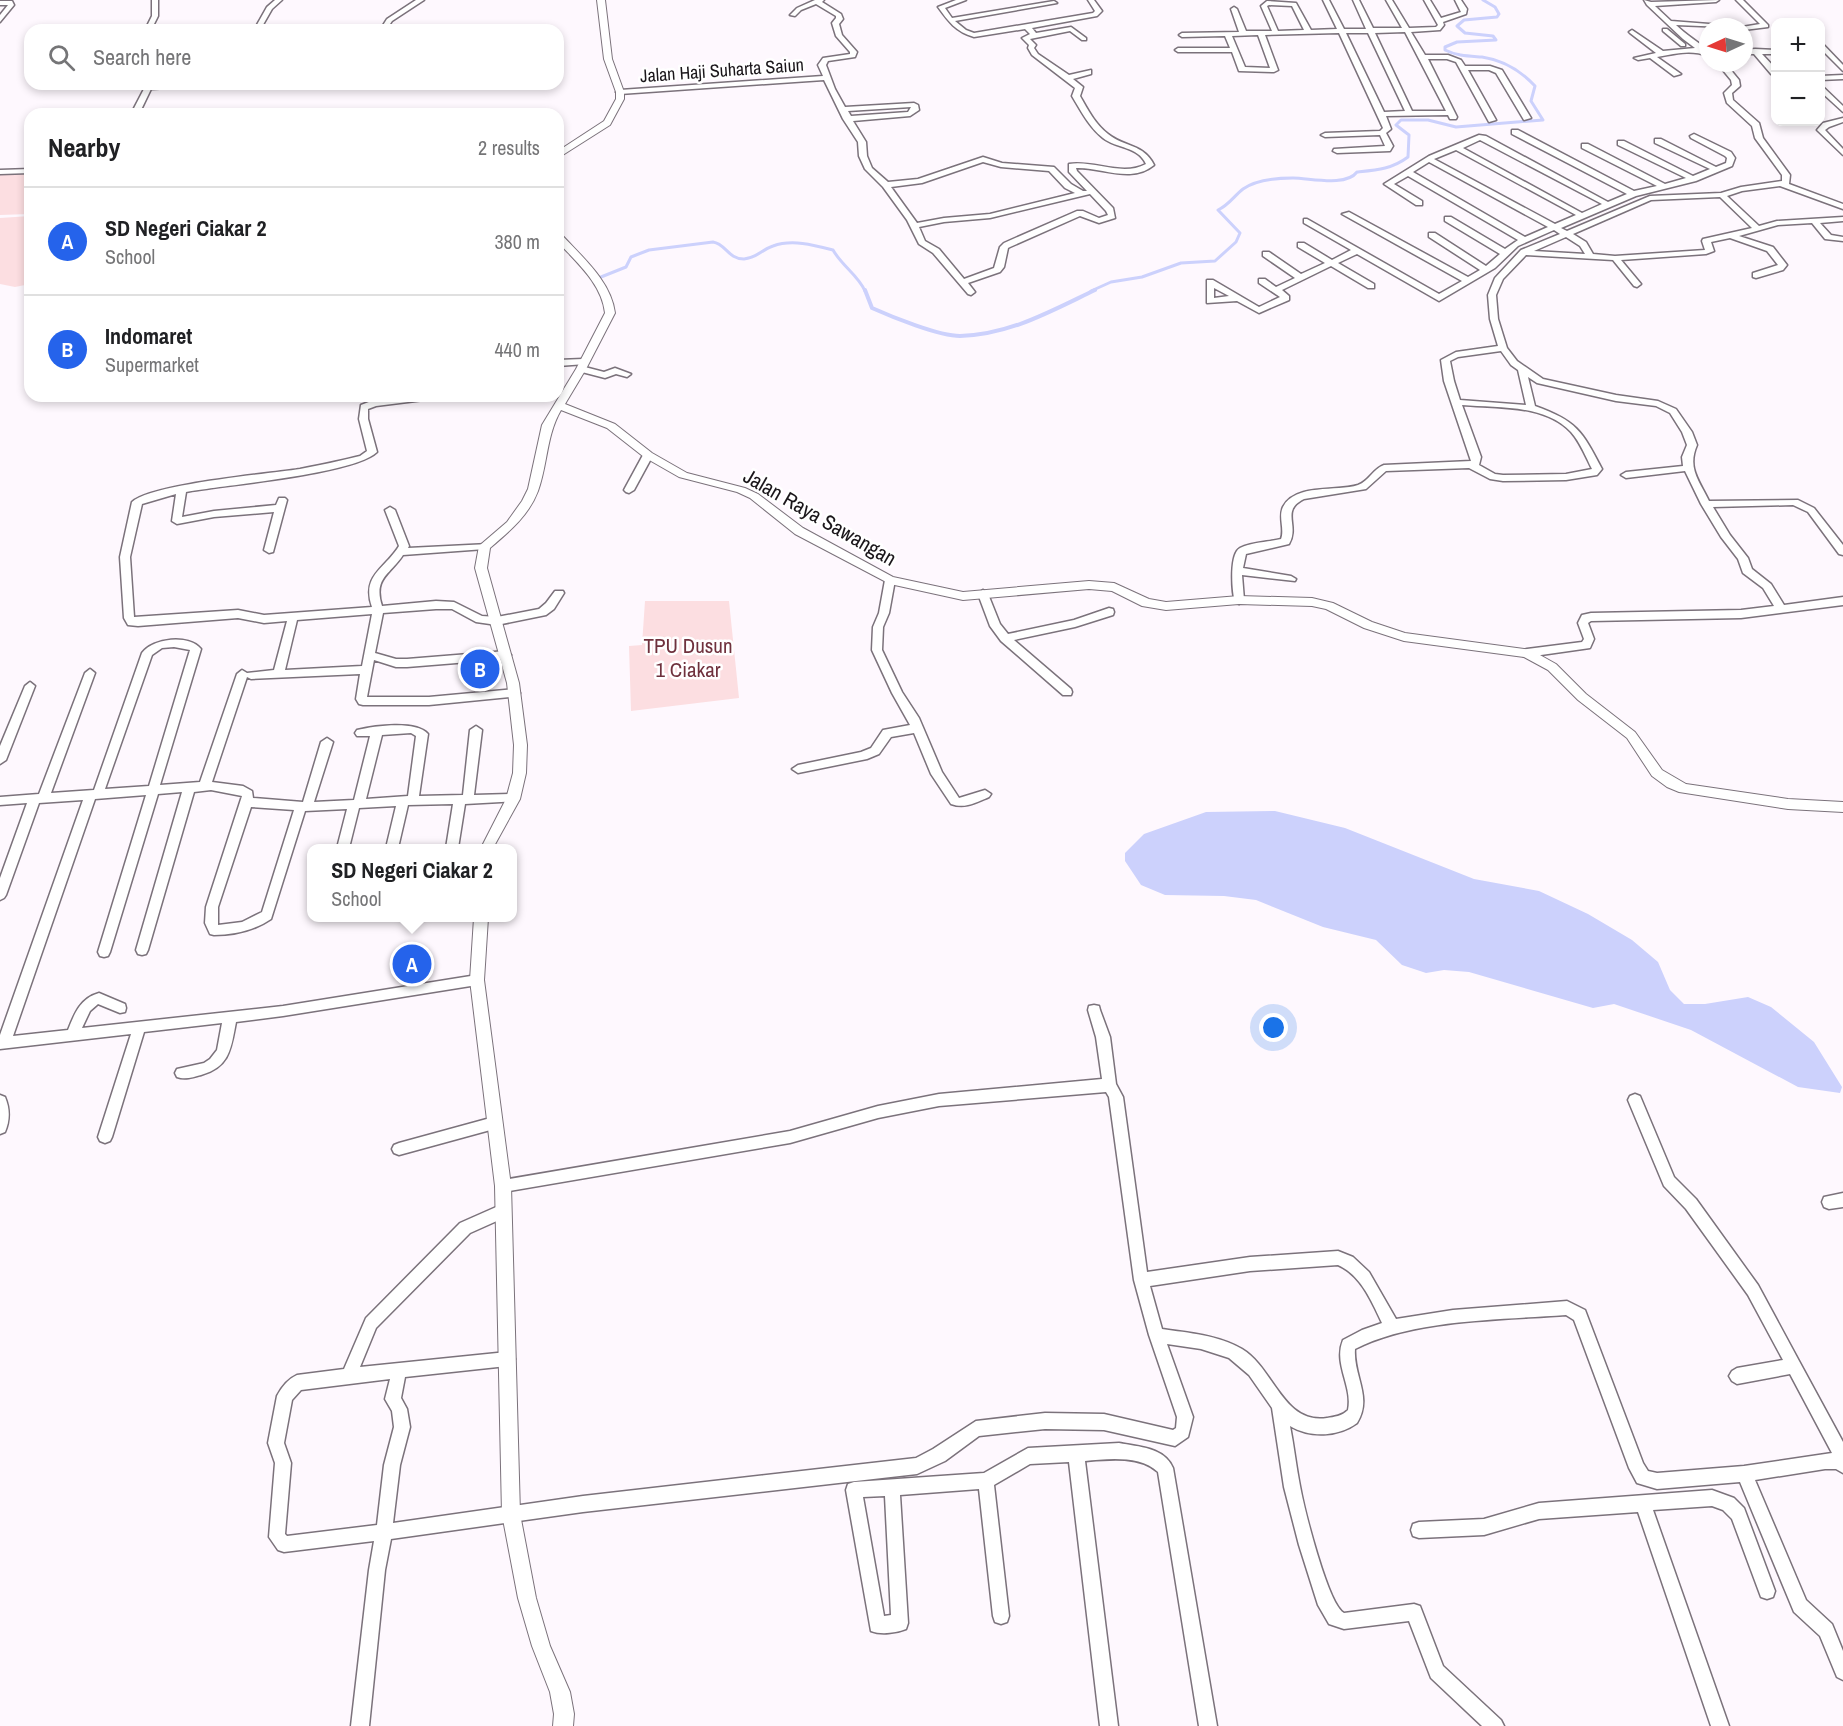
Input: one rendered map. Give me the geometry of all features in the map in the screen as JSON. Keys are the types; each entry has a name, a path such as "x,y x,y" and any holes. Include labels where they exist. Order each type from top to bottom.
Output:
{"street":[{"path":"151,24 155,15 155,0"},
{"path":"260,24 269,8 279,0"},
{"path":"387,24 389,20 421,0"},
{"path":"564,150 607,123 617,107 620,92 608,59 601,0"},
{"path":"963,0 941,6 950,20 965,32 974,34 1097,14 1099,11 1091,0"},
{"path":"1325,135 1382,133 1387,129 1326,0"},
{"path":"1356,0 1410,114"},
{"path":"1380,114 1452,115 1423,57 1389,0"},
{"path":"1182,35 1438,29 1441,25 1426,0"},
{"path":"1439,21 1464,14 1464,9 1458,0"},
{"path":"1648,2 1716,0"},
{"path":"1739,0 1766,26 1753,27"},
{"path":"793,15 799,9 819,1 837,11 840,19 835,23 835,29 854,52 853,56 822,61 826,78 862,142 863,156 869,169 886,184 922,242 936,251 971,292"},
{"path":"1276,33 1264,5 1290,1 1295,5 1309,33"},
{"path":"950,20 1052,2 1070,19"},
{"path":"1648,2 1685,38 1699,47"},
{"path":"0,3 11,3 1,18"},
{"path":"1234,9 1244,34"},
{"path":"1670,23 1699,25"},
{"path":"1027,26 1034,35"},
{"path":"1058,199 1080,213 1099,221 1112,216 1110,210 1073,172 1072,166 1083,165 1134,171 1149,165 1147,156 1140,151 1104,136 1076,96 1077,85 1035,55 1031,48 1033,45 1025,38 1071,29 1084,39"},
{"path":"1665,30 1691,51"},
{"path":"1632,32 1662,54"},
{"path":"1228,34 1244,69 1274,70 1261,33"},
{"path":"1825,48 1843,69"},
{"path":"1178,50 1235,50"},
{"path":"1755,51 1771,52"},
{"path":"1755,51 1771,69"},
{"path":"1638,58 1699,52"},
{"path":"1423,57 1455,58 1492,120"},
{"path":"1650,57 1677,74"},
{"path":"1462,68 1490,68 1499,72 1527,118"},
{"path":"1068,78 1088,72"},
{"path":"1729,72 1736,80 1736,86 1728,93 1730,101 1756,126 1759,138 1786,175 1788,180 1783,184"},
{"path":"1825,78 1843,77"},
{"name":"Jalan Haji Suharta Saiun","path":"620,92 826,78"},
{"path":"138,108 147,90"},
{"path":"1825,90 1843,110"},
{"path":"843,109 914,105 915,110 910,114 847,119"},
{"path":"1843,120 1826,125 1821,130 1843,153"},
{"path":"1515,132 1633,194"},
{"path":"1337,151 1387,149 1388,143 1382,133"},
{"path":"1307,221 1439,298 1486,270 1515,244 1633,194 1693,179 1729,164 1731,158 1728,154 1694,136"},
{"path":"1419,203 1388,184 1449,148 1457,148 1479,137 1609,205"},
{"path":"1658,141 1717,170"},
{"path":"1621,144 1693,179"},
{"path":"1585,146 1665,187"},
{"path":"1457,148 1583,216"},
{"path":"886,184 920,181 983,159 1001,165 1051,168 1068,186 1082,194"},
{"path":"1429,159 1583,244 1591,257"},
{"path":"0,172 24,171"},
{"path":"1409,173 1524,240"},
{"path":"1781,609 1767,586 1746,571 1743,558 1726,537 1706,504 1688,468 1687,458 1692,445 1687,432 1673,411 1658,404 1616,398 1540,381 1522,370 1508,358 1503,348 1494,319 1492,295 1499,278 1524,252 1650,198 1722,195 1740,189 1783,184 1843,207"},
{"path":"914,226 944,220 990,216 1093,192"},
{"path":"1722,195 1758,229"},
{"path":"962,282 1000,267 1004,247 1007,245 1080,213"},
{"path":"1346,214 1467,280"},
{"path":"1448,219 1505,253"},
{"path":"1524,252 1614,258 1706,252 1710,251 1706,241 1777,223 1843,219"},
{"path":"1814,220 1828,237 1843,239"},
{"path":"1432,235 1486,270"},
{"path":"1732,236 1770,249 1783,265 1756,276"},
{"path":"564,243 602,288 611,306 610,313 582,366 564,393"},
{"path":"1301,245 1371,286"},
{"path":"1276,290 1358,250"},
{"path":"1266,254 1301,278"},
{"path":"1614,258 1636,284"},
{"path":"1238,298 1259,310 1286,298 1262,281"},
{"path":"1472,465 1476,463 1476,457 1456,402 1446,366 1448,358 1503,348"},
{"path":"564,364 582,366 607,375 615,370 627,374"},
{"path":"1522,370 1531,408"},
{"name":"Jalan Raya Sawangan","path":"564,401 611,426 648,455 683,475 741,490 754,496 799,531 890,580 963,596 1107,586 1119,589 1139,601 1166,606 1239,600 1321,604 1368,626 1404,637 1527,653 1552,667 1582,697 1630,735 1657,773 1672,784 1690,790 1788,804 1843,807"},
{"path":"382,402 364,407 362,418 372,452 363,458 312,470 150,496 137,502 125,557 129,618 132,622 238,614 258,618 293,617 436,605 454,606 480,619 497,621 542,612 550,606 559,593"},
{"path":"401,552 484,546 511,525 533,489 547,425 558,402"},
{"path":"1239,600 1236,571 1238,559 1245,550 1282,544 1288,540 1286,513 1288,504 1300,497 1362,488 1379,470 1384,468 1472,465 1493,477 1503,478 1566,477 1594,473 1597,469 1578,434 1569,423 1531,408 1456,402"},
{"path":"629,489 648,455"},
{"path":"1626,475 1688,468"},
{"path":"181,490 177,521 281,504 269,550"},
{"path":"1706,504 1795,502 1804,505 1811,510 1843,552"},
{"path":"390,510 401,533 404,546 373,585 372,595 378,610 361,699 365,702 429,701 515,693"},
{"path":"484,546 481,568 515,693 520,734 519,765 513,798 490,844"},
{"path":"1236,571 1291,579"},
{"path":"890,580 884,613 878,627 877,650 897,693 917,728 937,774 955,801 962,803 986,794"},
{"path":"983,594 995,626 1005,638 1066,692"},
{"path":"1527,653 1586,645 1589,639 1583,623 1586,618 1591,617 1740,614 1843,601"},
{"path":"1005,638 1075,623 1109,612"},
{"path":"278,674 293,617"},
{"path":"104,952 196,649 192,646 154,646 147,653 2,1043 230,1017 477,980"},
{"path":"369,655 396,663 407,663 506,655"},
{"path":"205,786 246,675 366,670"},
{"path":"0,895 90,673"},
{"path":"0,760 30,686"},
{"path":"798,769 863,756 875,750 887,733 917,728"},
{"path":"361,733 412,729 422,734 408,801 394,844"},
{"path":"453,844 476,730"},
{"path":"344,844 377,732"},
{"path":"0,801 190,786 243,790 248,794 248,802 212,907 211,923 214,930 225,930 264,918 269,912 327,742"},
{"path":"142,950 190,786"},
{"path":"248,802 304,807 513,798"},
{"path":"481,922 477,980 503,1185 511,1514 527,1598 541,1646 560,1692 564,1714 563,1726"},
{"path":"73,1035 82,1013 92,999 99,998 120,1008"},
{"path":"507,1359 297,1383 285,1396 276,1443 283,1463 277,1537 284,1544 511,1514 917,1466 939,1455 976,1429 1045,1420 1104,1422 1175,1438 1183,1431 1185,1417 1156,1335 1141,1280 1116,1097 1110,1086 1103,1037 1094,1010"},
{"path":"182,1073 208,1069 218,1061 224,1051 230,1017"},
{"path":"105,1137 139,1028"},
{"path":"503,1185 790,1137 878,1112 939,1100 1100,1085 1110,1086"},
{"path":"1635,1100 1669,1181 1691,1204 1742,1273 1843,1458"},
{"path":"0,1101 3,1104 3,1112 0,1128"},
{"path":"399,1149 494,1123"},
{"path":"349,1376 371,1323 465,1228 504,1211"},
{"path":"1141,1280 1250,1264 1338,1258 1357,1269 1392,1326"},
{"path":"1280,1408 1306,1425 1322,1428 1349,1420 1355,1413 1356,1401 1346,1359 1348,1345 1392,1326 1567,1308 1580,1315 1637,1468 1643,1477 1657,1481 1744,1474 1825,1461 1839,1461 1843,1465"},
{"path":"1156,1335 1214,1345 1244,1359 1258,1373 1280,1408 1292,1487 1326,1605 1335,1618 1344,1622 1414,1612 1437,1672 1495,1726"},
{"path":"1737,1376 1794,1366"},
{"path":"360,1726 377,1570 392,1465 402,1427 399,1409 393,1399 399,1371"},
{"path":"892,1487 900,1623 877,1625 854,1490 892,1487 986,1481 1028,1456 1119,1451 1155,1458 1165,1468 1208,1726"},
{"path":"1076,1453 1110,1726"},
{"path":"1744,1474 1800,1606 1826,1630 1843,1671"},
{"path":"986,1481 1001,1616"},
{"path":"1419,1530 1484,1527 1539,1511 1712,1498 1728,1504 1738,1514 1767,1591"},
{"path":"1643,1504 1720,1726"}],"green space":[{"path":"24,173 24,214 0,215 0,174"},
{"path":"24,216 24,285 15,287 0,284 0,218"},
{"name":"TPU Dusun 1 Ciakar","path":"645,601 729,601 739,698 631,711 629,646 642,645"}],"water":[{"path":"1275,811 1345,828 1474,879 1539,891 1588,914 1632,940 1658,962 1670,990 1684,1004 1705,1004 1748,997 1771,1007 1814,1042 1842,1087 1840,1093 1798,1087 1691,1030 1614,1004 1593,1008 1469,972 1444,970 1426,973 1402,965 1376,940 1323,927 1256,900 1224,896 1165,895 1141,885 1125,861 1125,853 1144,834 1206,812"}],"waterway":[{"path":"1091,291 1111,282 1142,277 1181,263 1215,261 1236,242 1240,233 1218,210 1243,189 1254,183 1280,178 1327,181 1345,179 1357,172 1384,168 1402,161 1408,157 1409,135 1396,125 1401,120 1428,120 1456,127 1543,120 1531,101 1535,86 1524,76 1489,58 1459,55 1445,50 1445,47 1457,42 1496,40 1493,36 1465,33 1457,26 1464,20 1497,17 1499,14 1495,7 1483,0"},
{"path":"596,279 626,267 631,257 649,250 713,242 734,257 744,259 773,246 795,243 833,250 865,291"},
{"path":"865,290 872,308 928,330 960,336 978,335 1013,327 1095,290"}],"place":[{"name":"Indomaret","path":"480,669"},
{"name":"SD Negeri Ciakar 2","path":"412,964"}]}
